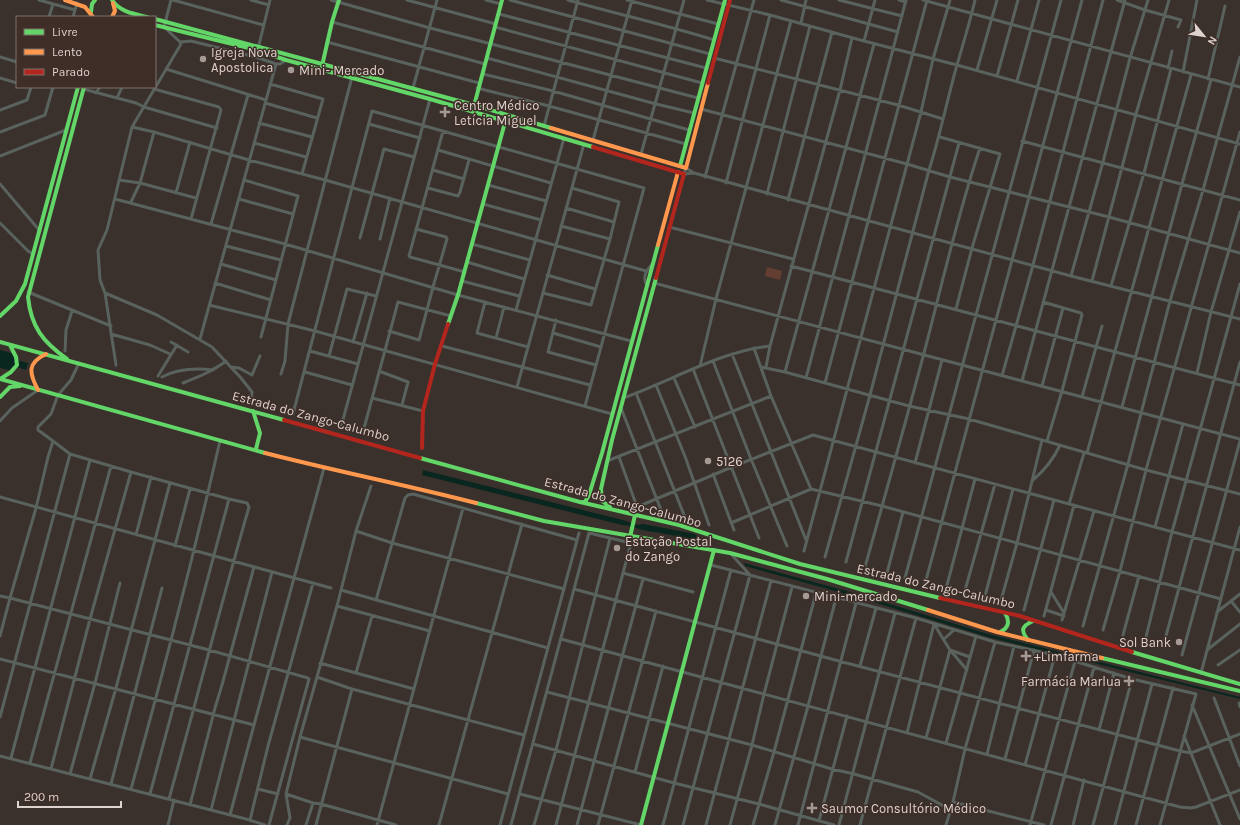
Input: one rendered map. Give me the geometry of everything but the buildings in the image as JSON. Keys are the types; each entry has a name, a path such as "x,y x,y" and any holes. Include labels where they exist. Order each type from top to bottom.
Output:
{"street":[{"path":"39,0 75,10"},
{"path":"65,0 77,3 86,8 93,16"},
{"path":"93,16 91,7 95,0"},
{"path":"164,27 172,0 263,25"},
{"path":"251,0 269,5"},
{"path":"256,56 270,0"},
{"path":"331,0 339,1 430,28 698,98"},
{"path":"407,0 435,7 566,47 702,83"},
{"path":"413,88 437,0"},
{"path":"473,111 478,86 487,58 489,43 502,2 486,0"},
{"path":"510,0 710,54"},
{"path":"568,0 578,1 627,17 676,28 714,40"},
{"path":"593,140 627,17 630,0 718,24"},
{"path":"641,154 684,0"},
{"path":"707,0 726,3 750,11 791,20 874,44 977,70 1238,143"},
{"path":"580,502 585,502 590,495 718,24 726,3 730,0"},
{"path":"705,177 754,0"},
{"path":"780,0 898,32"},
{"path":"801,23 806,0"},
{"path":"838,0 902,16"},
{"path":"864,41 875,0"},
{"path":"806,378 906,1 899,0"},
{"path":"824,383 869,220 898,105 913,53 925,0 1150,64 1240,87"},
{"path":"804,551 921,112 933,59 950,0"},
{"path":"825,557 884,343 929,170 940,138 943,119 975,0"},
{"path":"977,70 997,0"},
{"path":"998,76 1018,0"},
{"path":"1017,81 1039,0"},
{"path":"906,578 921,517 950,416 1022,141 1061,0"},
{"path":"926,584 1082,0"},
{"path":"1002,376 1103,0"},
{"path":"1117,0 1181,20 1178,27"},
{"path":"1072,276 1116,108 1148,0"},
{"path":"1092,281 1136,114 1169,0"},
{"path":"1183,72 1197,0"},
{"path":"112,1 115,11 112,16"},
{"path":"112,1 125,10 144,16"},
{"path":"322,66 332,22 339,1"},
{"path":"544,126 578,1"},
{"path":"1022,381 1124,1"},
{"path":"73,16 77,3"},
{"path":"618,511 606,505 601,498 600,489 686,168 714,58 726,3"},
{"path":"50,16 53,4"},
{"path":"1122,407 1197,131 1210,80 1225,6"},
{"path":"498,14 706,68"},
{"path":"726,183 770,15"},
{"path":"156,19 322,66 413,88 474,105 680,166 694,173 726,183 788,200 849,214 890,227 1151,297 1240,319"},
{"path":"700,366 716,299 791,20"},
{"path":"332,22 485,64"},
{"path":"156,25 257,48 286,60 322,66 352,77 506,120 684,174 694,173"},
{"path":"767,194 810,26"},
{"path":"164,27 180,42 191,41 256,56 276,64 280,64 286,60"},
{"path":"788,200 832,32"},
{"path":"766,367 791,266 840,90 852,38"},
{"path":"156,84 181,44 180,42"},
{"path":"327,42 686,144"},
{"path":"785,372 874,44"},
{"path":"1111,286 1158,120 1170,69 1172,50"},
{"path":"0,57 16,62"},
{"path":"1083,626 1128,464 1170,301 1240,57"},
{"path":"487,58 694,113"},
{"path":"714,58 898,105 943,119"},
{"path":"200,339 276,64"},
{"path":"166,69 248,94 265,102 317,118"},
{"path":"482,74 553,91 689,130"},
{"path":"1069,504 1101,402 1192,75"},
{"path":"281,374 285,361 288,324 352,77"},
{"path":"0,78 16,83"},
{"path":"270,84 323,99 302,174"},
{"path":"0,110 27,100 31,88"},
{"path":"0,132 45,115 53,88"},
{"path":"0,316 11,307 21,293 25,284 78,88"},
{"path":"71,361 51,347 38,332 32,321 28,306 28,292 84,88 96,93 136,103 144,107 216,128"},
{"path":"96,93 99,88"},
{"path":"116,98 121,88"},
{"path":"116,365 111,326 100,280 98,250 107,230 132,127 154,89 219,107 221,113 191,218"},
{"path":"211,224 248,94"},
{"path":"341,427 430,98"},
{"path":"700,109 885,158 990,188 1129,222 1240,253"},
{"path":"293,414 372,111 644,188 585,406"},
{"path":"422,448 423,411 435,364 465,272 507,115"},
{"path":"259,123 312,137"},
{"path":"369,124 420,138"},
{"path":"132,127 390,198 646,271"},
{"path":"0,156 66,130"},
{"path":"443,131 409,257 465,272"},
{"path":"131,202 140,183 154,132"},
{"path":"1103,630 1174,367 1240,132"},
{"path":"516,310 564,138"},
{"path":"940,138 1000,154 972,248 956,309"},
{"path":"1022,141 1123,167 1240,200"},
{"path":"176,193 190,142"},
{"path":"254,143 306,157"},
{"path":"846,562 959,143"},
{"path":"516,387 584,144"},
{"path":"865,567 896,458 969,181 980,148"},
{"path":"360,238 384,149 414,157"},
{"path":"438,150 551,183"},
{"path":"428,188 458,196 469,160"},
{"path":"433,170 464,179"},
{"path":"119,180 140,183 196,198"},
{"path":"244,180 298,196 261,337"},
{"path":"0,184 40,231"},
{"path":"488,185 546,201"},
{"path":"543,293 590,306 610,239 619,202 572,188"},
{"path":"380,239 390,198"},
{"path":"115,199 191,218 307,250 458,295 631,341"},
{"path":"239,199 293,214"},
{"path":"483,204 541,220"},
{"path":"566,208 614,222"},
{"path":"1197,374 1211,312 1240,212"},
{"path":"0,223 28,251 34,254"},
{"path":"561,226 610,239"},
{"path":"669,227 793,259"},
{"path":"390,331 419,340 447,238 416,230"},
{"path":"472,244 530,260"},
{"path":"226,246 281,260"},
{"path":"467,262 524,279"},
{"path":"647,286 644,277 646,271 653,263"},
{"path":"221,264 276,280"},
{"path":"791,266 917,298 1240,385"},
{"path":"548,275 596,289"},
{"path":"462,281 519,296"},
{"path":"215,283 271,300"},
{"path":"654,283 884,343 1240,440 1182,655"},
{"path":"1145,641 1172,532 1240,284"},
{"path":"329,356 347,289 376,296"},
{"path":"28,292 111,326"},
{"path":"104,293 157,315 212,347 226,360 252,392 251,404"},
{"path":"353,342 367,293"},
{"path":"363,432 398,302 451,316"},
{"path":"485,302 477,333 528,347"},
{"path":"1043,302 1081,312 1082,315 1047,441"},
{"path":"209,305 334,336 612,414"},
{"path":"496,338 504,307"},
{"path":"1042,386 1063,308"},
{"path":"65,351 66,330 72,310"},
{"path":"556,320 548,352 596,365"},
{"path":"1082,397 1102,326"},
{"path":"553,333 601,347"},
{"path":"111,334 150,345 170,354"},
{"name":"Estrada do Zango-Calumbo","path":"0,342 580,502 701,532 795,562 1036,621 1240,684"},
{"path":"171,342 188,352"},
{"path":"10,345 18,358 16,367 12,373 11,382"},
{"path":"158,376 170,354 177,346"},
{"path":"442,346 590,385"},
{"path":"624,398 732,354 754,348 770,346"},
{"path":"754,348 771,396 811,489"},
{"path":"310,351 358,364"},
{"path":"38,390 32,380 32,366 35,360 46,354"},
{"path":"732,354 770,452 807,541"},
{"path":"231,367 239,368 252,375 260,356"},
{"path":"183,383 213,370 226,360"},
{"path":"915,463 942,360"},
{"path":"713,361 787,546"},
{"path":"1163,648 1240,362"},
{"path":"78,363 71,380 58,395 51,414 38,427 38,430 70,454 208,494 247,503 249,507 233,561 222,609 214,630 170,799"},
{"path":"761,367 785,372 909,406 969,419 1146,470 1240,494"},
{"path":"162,377 175,372 201,369 213,370"},
{"path":"693,369 759,538"},
{"path":"379,371 408,382 402,405"},
{"path":"304,372 352,385"},
{"path":"0,379 12,373"},
{"path":"674,378 695,427"},
{"path":"0,379 58,395"},
{"path":"656,385 695,483 709,524"},
{"path":"0,397 10,387 22,386"},
{"path":"0,421 12,408 38,390"},
{"path":"636,394 686,520"},
{"name":"Estrada do Zango-Calumbo","path":"58,395 220,441 324,468 434,492 544,521 589,531 730,553 827,579 1030,641 1240,691"},
{"path":"607,461 771,396"},
{"path":"372,398 423,411"},
{"path":"621,408 664,515"},
{"path":"253,411 260,433 256,450"},
{"path":"1155,527 1183,424"},
{"path":"619,457 637,507 713,474 813,435 1240,550"},
{"path":"1000,604 1017,543 1042,440"},
{"path":"0,636 53,441"},
{"path":"131,789 194,551 220,441"},
{"path":"1033,480 1050,463 1060,445"},
{"path":"0,717 70,454"},
{"path":"10,758 36,667 90,460"},
{"path":"30,764 56,673 70,614 111,466"},
{"path":"230,815 324,468"},
{"path":"51,769 90,619 131,472"},
{"path":"713,474 734,530"},
{"path":"136,536 151,477"},
{"path":"946,589 975,479"},
{"path":"90,779 116,688 170,483"},
{"path":"964,594 995,484"},
{"path":"287,825 290,818 286,794 300,737 356,532 371,486"},
{"path":"175,546 190,489"},
{"path":"731,522 811,489 942,522 1221,599"},
{"path":"984,600 1013,489"},
{"path":"376,600 405,498 408,495 413,494 577,540"},
{"path":"0,498 331,588"},
{"path":"150,794 229,499"},
{"path":"1024,610 1054,500"},
{"path":"1044,616 1074,505"},
{"path":"377,825 463,508"},
{"path":"1062,620 1094,511"},
{"path":"886,573 903,512"},
{"path":"630,537 635,515"},
{"path":"439,825 522,524"},
{"path":"1201,673 1240,527"},
{"path":"511,825 589,531 631,544 556,825"},
{"path":"356,532 564,589"},
{"path":"500,825 579,533"},
{"path":"534,825 570,698 610,538"},
{"path":"520,794 641,825 655,777 714,550"},
{"path":"730,553 750,575"},
{"path":"711,565 916,618 995,642 1055,655 1132,679 1196,694 1165,802 1160,825"},
{"path":"190,805 254,567"},
{"path":"663,825 704,678 731,570"},
{"path":"211,810 272,572"},
{"path":"623,573 693,592"},
{"path":"683,825 709,734 750,575"},
{"path":"1123,635 1139,576"},
{"path":"577,825 643,579"},
{"path":"706,825 771,581"},
{"path":"70,774 120,583"},
{"path":"250,820 268,746 290,672 313,583"},
{"path":"730,825 792,587"},
{"path":"110,784 162,588"},
{"path":"574,589 801,650 840,662 879,671 1137,741 1180,751 1191,753 1240,734"},
{"path":"341,590 492,631 548,648"},
{"path":"1051,592 1064,615"},
{"path":"753,825 816,593"},
{"path":"1217,612 1240,594"},
{"path":"0,596 306,676 309,679 269,825"},
{"path":"775,825 836,598"},
{"path":"1231,601 1240,612"},
{"path":"798,825 856,603"},
{"path":"337,606 430,631"},
{"path":"860,666 876,608"},
{"path":"1046,610 1064,615"},
{"path":"598,825 656,611"},
{"path":"840,825 895,613"},
{"path":"997,632 1003,631 1007,628 1008,618 1005,613"},
{"path":"356,674 372,616"},
{"path":"860,825 916,618"},
{"path":"1030,641 1023,634 1023,628 1026,624 1036,621"},
{"path":"934,624 950,650 967,670"},
{"path":"907,733 934,624"},
{"path":"1207,650 1240,624"},
{"path":"944,639 954,630"},
{"path":"946,743 976,636"},
{"path":"561,639 965,749 1144,797 1191,808 1240,790"},
{"path":"946,825 953,802 965,749 995,642"},
{"path":"987,754 1014,646"},
{"path":"950,650 970,657"},
{"path":"926,738 950,650"},
{"path":"1005,759 1034,650"},
{"path":"1218,666 1240,650"},
{"path":"1025,765 1055,655"},
{"path":"0,659 214,713 254,725"},
{"path":"1031,823 1074,661"},
{"path":"320,663 414,689"},
{"path":"635,772 663,666"},
{"path":"1051,825 1094,667"},
{"path":"1099,730 1114,673"},
{"path":"317,677 352,689 524,735"},
{"path":"1093,825 1132,679"},
{"path":"1115,825 1152,684"},
{"path":"1136,825 1173,688"},
{"path":"316,825 352,689"},
{"path":"547,692 668,724 689,728 918,792 951,810"},
{"path":"1214,698 1228,738 1240,766"},
{"path":"1192,705 1240,819"},
{"path":"819,821 847,716"},
{"path":"1184,736 1220,825"},
{"path":"300,737 508,794"},
{"path":"533,744 834,825"},
{"path":"0,756 174,800 265,825"},
{"path":"1073,825 1084,780"},
{"path":"258,789 278,794"},
{"path":"286,794 313,803 396,825"},
{"path":"168,825 174,800"},
{"path":"953,802 1031,823 1044,825"},
{"path":"306,825 313,803"},
{"path":"621,825 622,820"}],"shaded area":[{"path":"767,267 782,271 780,280 765,276"}],"water":[{"path":"0,350 14,354 16,360 28,363 26,370 14,366 9,370 0,368"},
{"path":"423,470 623,520 636,525 643,524 695,534 697,538 694,539 642,530 422,475"},
{"path":"744,563 854,593 988,634 1240,697 1240,699 988,637 853,596 745,566"}],"traffic: fast":[{"path":"91,12 92,4 95,0"},
{"path":"112,0 123,10 143,16"},
{"path":"322,66 332,22 339,0"},
{"path":"474,106 502,0"},
{"path":"680,166 725,0"},
{"path":"156,19 474,105 551,128"},
{"path":"156,25 253,49 286,60 430,99 593,147"},
{"path":"0,316 16,301 25,284 78,88"},
{"path":"67,359 51,346 40,333 32,317 28,297 84,88"},
{"path":"448,324 458,295 507,115"},
{"path":"582,502 585,502 589,495 602,453 658,245"},
{"path":"610,507 602,501 601,489 612,440 656,278"},
{"path":"0,342 284,420"},
{"path":"0,379 11,372 17,365 16,357 10,345"},
{"path":"0,379 265,453"},
{"path":"0,397 10,387 20,386"},
{"path":"253,411 260,433 256,449"},
{"path":"420,458 580,502 679,525 800,564 940,598"},
{"path":"476,503 544,521 730,553 827,579 928,610"},
{"path":"630,537 635,515"},
{"path":"641,825 714,550"},
{"path":"1000,632 1008,624 1008,619 1005,613"},
{"path":"1028,640 1023,629 1026,625 1033,621"},
{"path":"1132,652 1240,684"},
{"path":"1102,658 1240,691"}],"traffic: slow":[{"path":"65,0 85,7 92,16"},
{"path":"112,16 115,11 113,3"},
{"path":"551,128 686,168 708,83"},
{"path":"658,245 678,172"},
{"path":"38,390 33,378 32,369 35,361 46,354"},
{"path":"265,453 476,503"},
{"path":"928,610 997,632 1102,658"}],"traffic: jam":[{"path":"708,83 730,0"},
{"path":"593,147 684,174 656,278"},
{"path":"422,448 423,411 435,364 448,324"},
{"path":"284,420 420,458"},
{"path":"940,598 1020,616 1132,652"}],"place":[{"name":"Igreja Nova Apostolica","path":"203,59"},
{"name":"Mini- Mercado","path":"291,70"},
{"name":"Centro Médico Letícia Miguel","path":"445,112"},
{"name":"5126","path":"708,461"},
{"name":"Estação Postal do Zango","path":"617,548"},
{"name":"Mini-mercado","path":"806,596"},
{"name":"Sol Bank","path":"1179,642"},
{"name":"+Limfarma","path":"1026,656"},
{"name":"Farmácia Marlua","path":"1129,681"},
{"name":"Saumor Consultório Médico","path":"812,808"}]}
